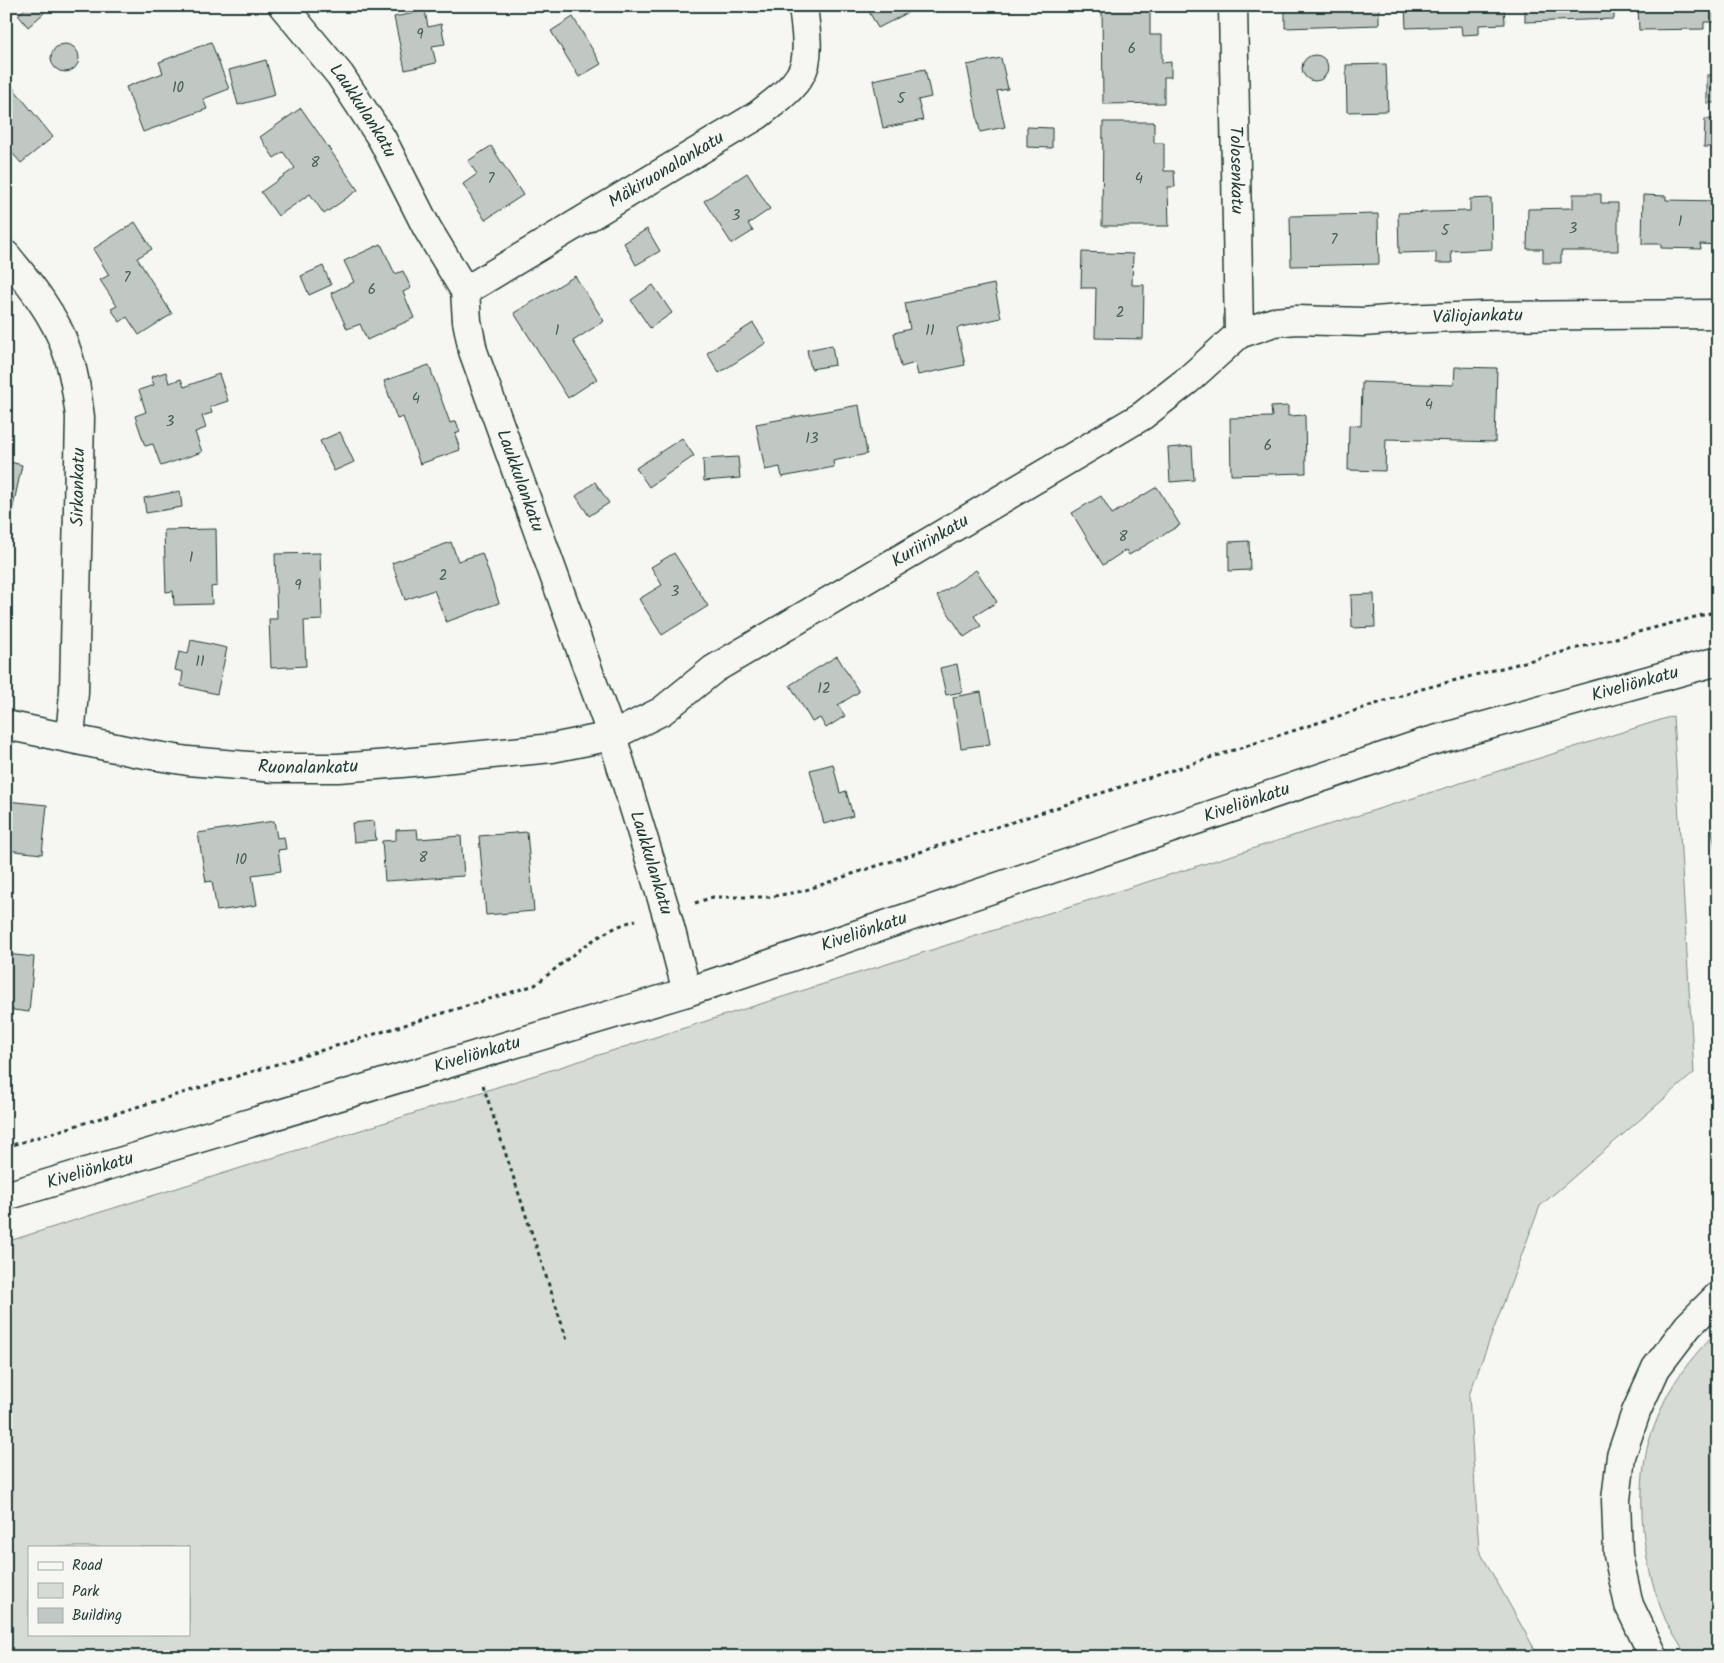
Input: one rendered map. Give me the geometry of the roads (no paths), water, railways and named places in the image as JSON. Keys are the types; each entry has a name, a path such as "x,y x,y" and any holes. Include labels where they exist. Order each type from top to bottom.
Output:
{"main road":[{"name":"Laukkulankatu","path":"282,6 340,75 382,139 427,228 465,291 467,320 473,351 612,736 666,912 687,992"},
{"name":"Mäkiruonalankatu","path":"465,291 758,115 795,81 804,66 806,33 803,6"},
{"name":"Tolosenkatu","path":"1233,6 1239,334"},
{"name":"Sirkankatu","path":"6,255 26,280 51,317 66,348 74,379 80,417 74,692 70,738"},
{"name":"Väliojankatu","path":"1239,334 1274,322 1297,320 1348,322 1451,317 1718,314"},
{"name":"Kuriirinkatu","path":"612,736 662,711 714,669 1142,416 1188,380 1239,334"},
{"name":"Kiveliönkatu","path":"6,1196 687,992 1424,743 1718,661"},
{"name":"Ruonalankatu","path":"6,726 188,761 275,768 338,768 519,752 552,748 612,736"},
{"path":"1654,1657 1629,1605 1618,1555 1616,1500 1621,1456 1636,1412 1656,1368 1688,1326 1718,1296"}]}
